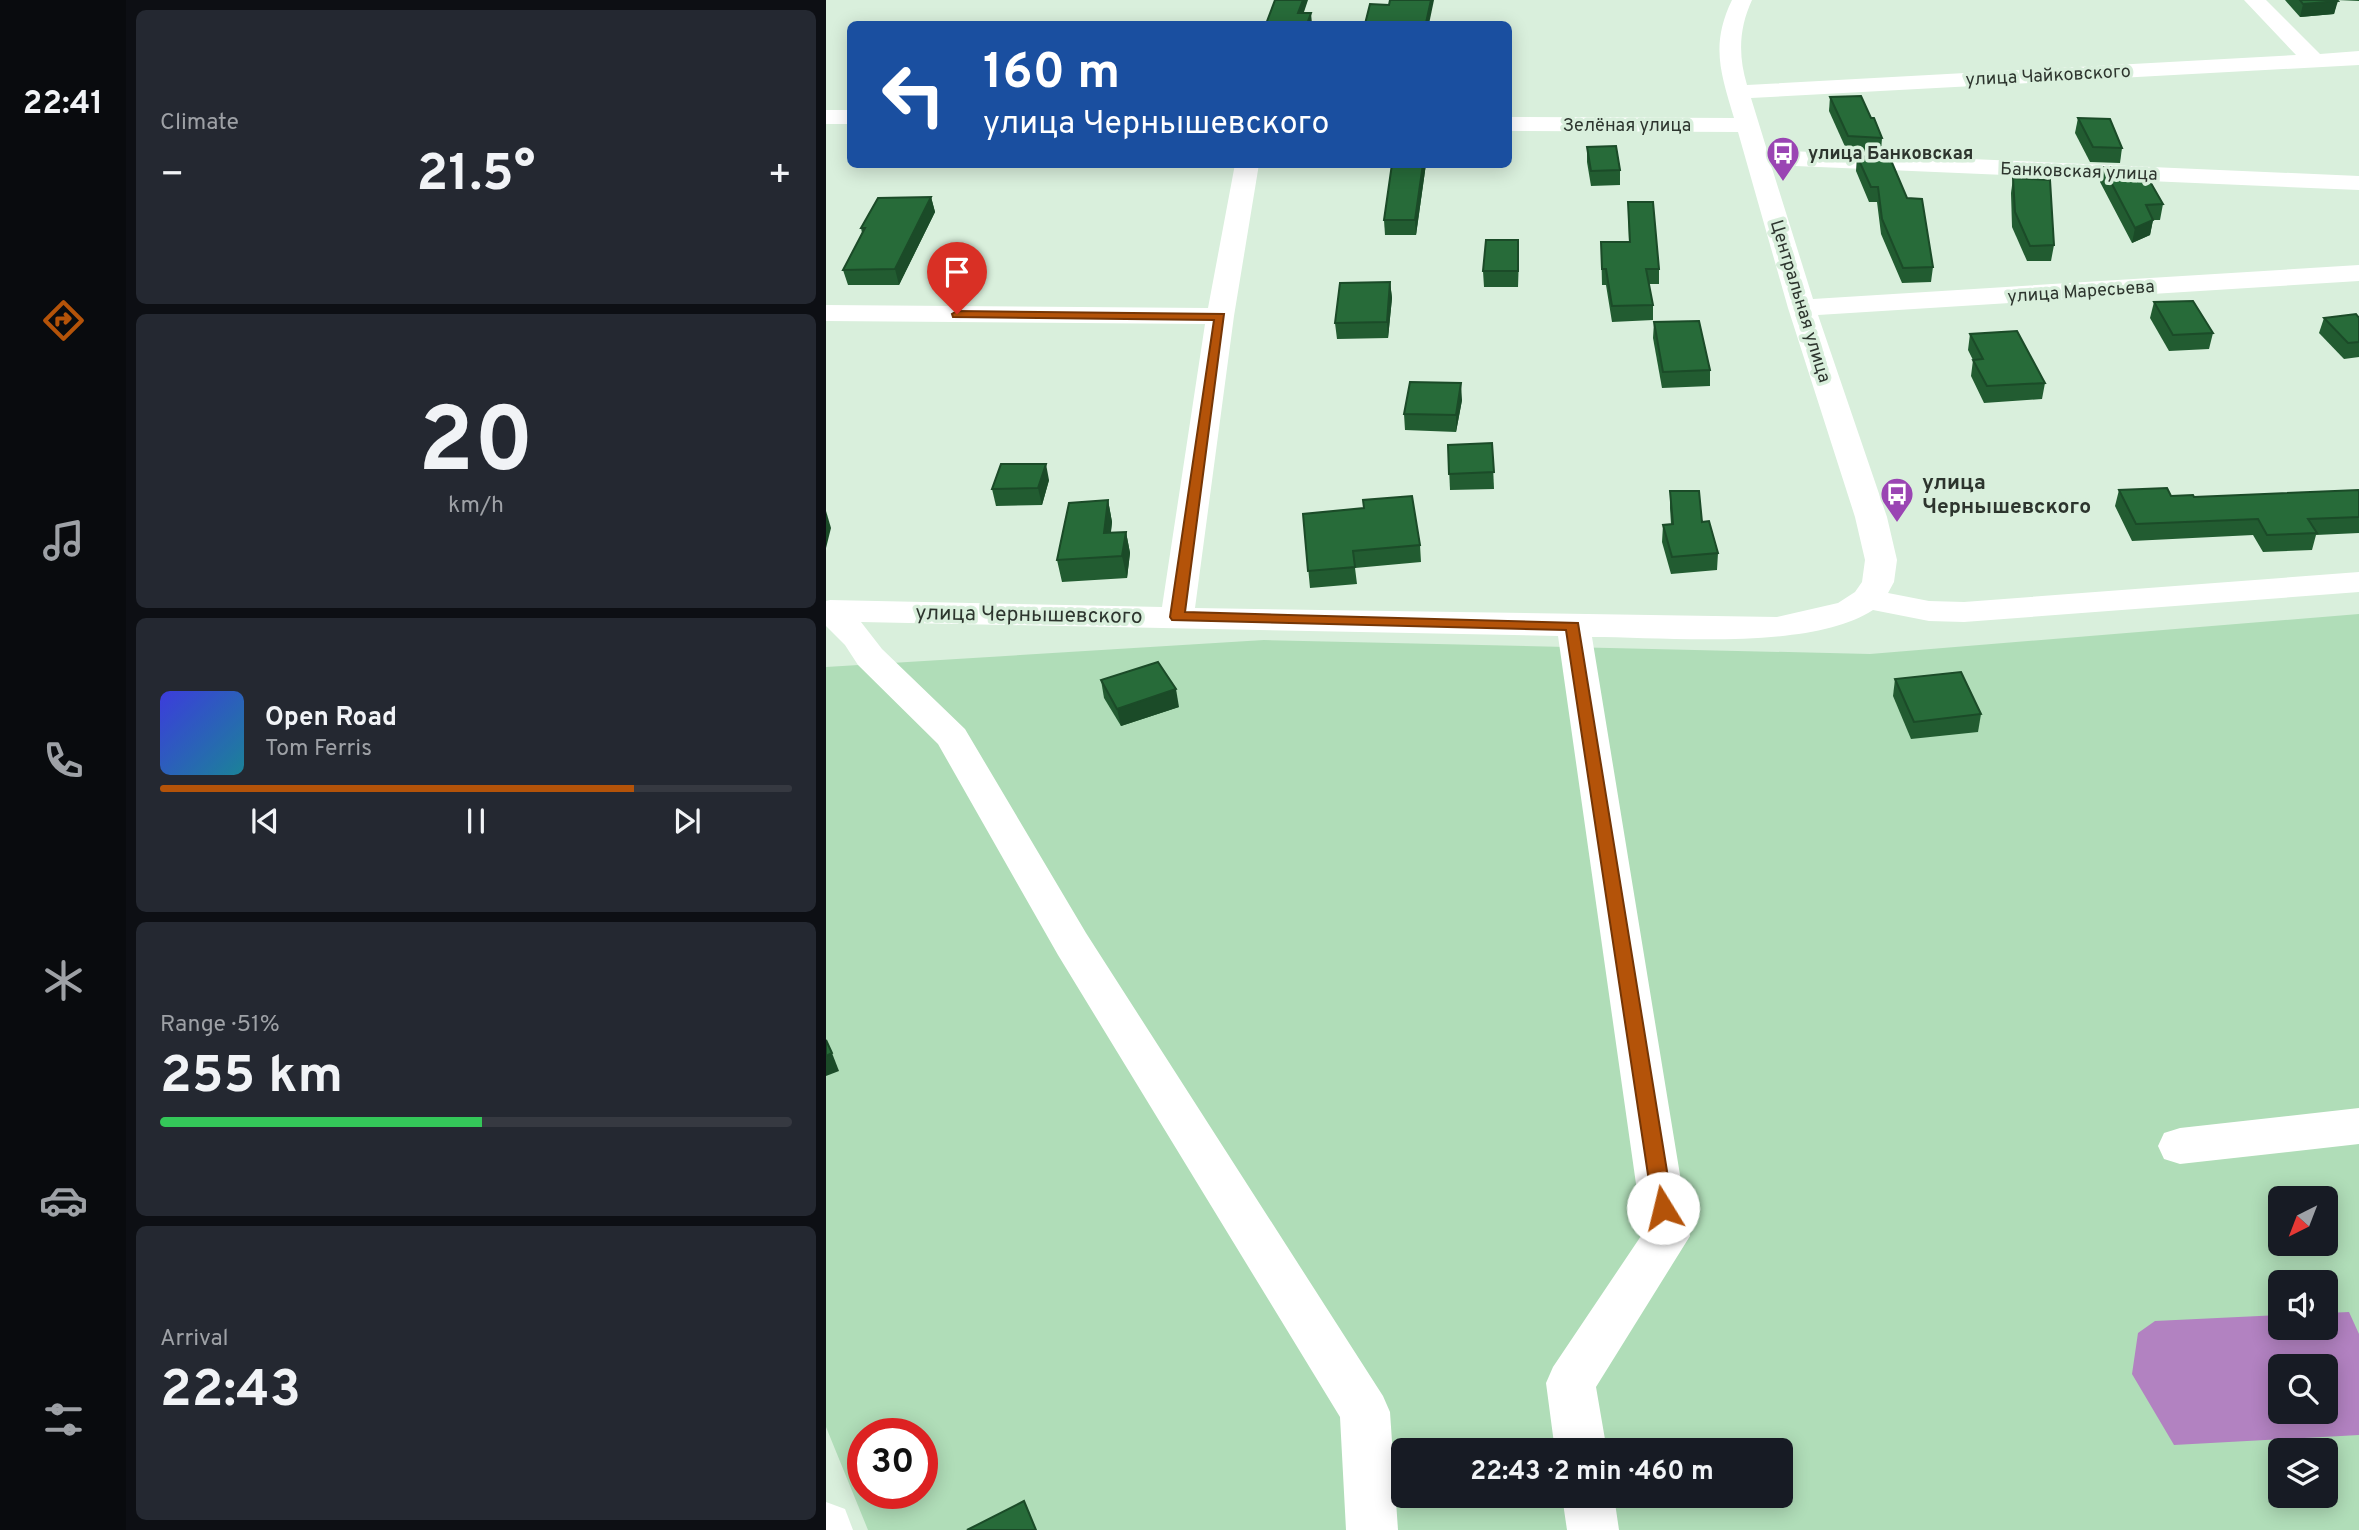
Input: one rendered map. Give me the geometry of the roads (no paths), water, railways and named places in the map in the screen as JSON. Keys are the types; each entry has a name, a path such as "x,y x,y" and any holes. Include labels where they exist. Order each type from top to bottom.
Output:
{"street":[{"name":"Центральная улица","path":"1742,0 1733,16 1729,37 1729,63 1802,308 1871,517 1881,560 1878,582 1867,599"},
{"path":"2254,0 2314,60"},
{"name":"улица Чайковского","path":"1736,92 2359,58"},
{"path":"826,117 847,117"},
{"name":"Зелёная улица","path":"1512,124 1746,125"},
{"name":"Банковская улица","path":"1757,157 2359,183"},
{"path":"1177,617 1220,316 1246,168"},
{"name":"улица Маресьева","path":"1802,308 2359,273"},
{"path":"826,313 1220,316"},
{"path":"1867,599 1929,611 1964,612 2359,582"},
{"name":"улица Чернышевского","path":"828,610 1573,626 1777,626 1817,620 1850,610 1867,599"},
{"path":"828,610 857,638 870,657 951,737 1072,944 1365,1412 1372,1530"},
{"path":"1573,626 1667,1236 1571,1383 1579,1438"},
{"path":"2180,1146 2359,1126"},
{"path":"1590,1508 1593,1530"}],"place":[{"name":"улица Банковская","path":"1783,183"},
{"name":"улица Чернышевского","path":"1897,524"}]}
